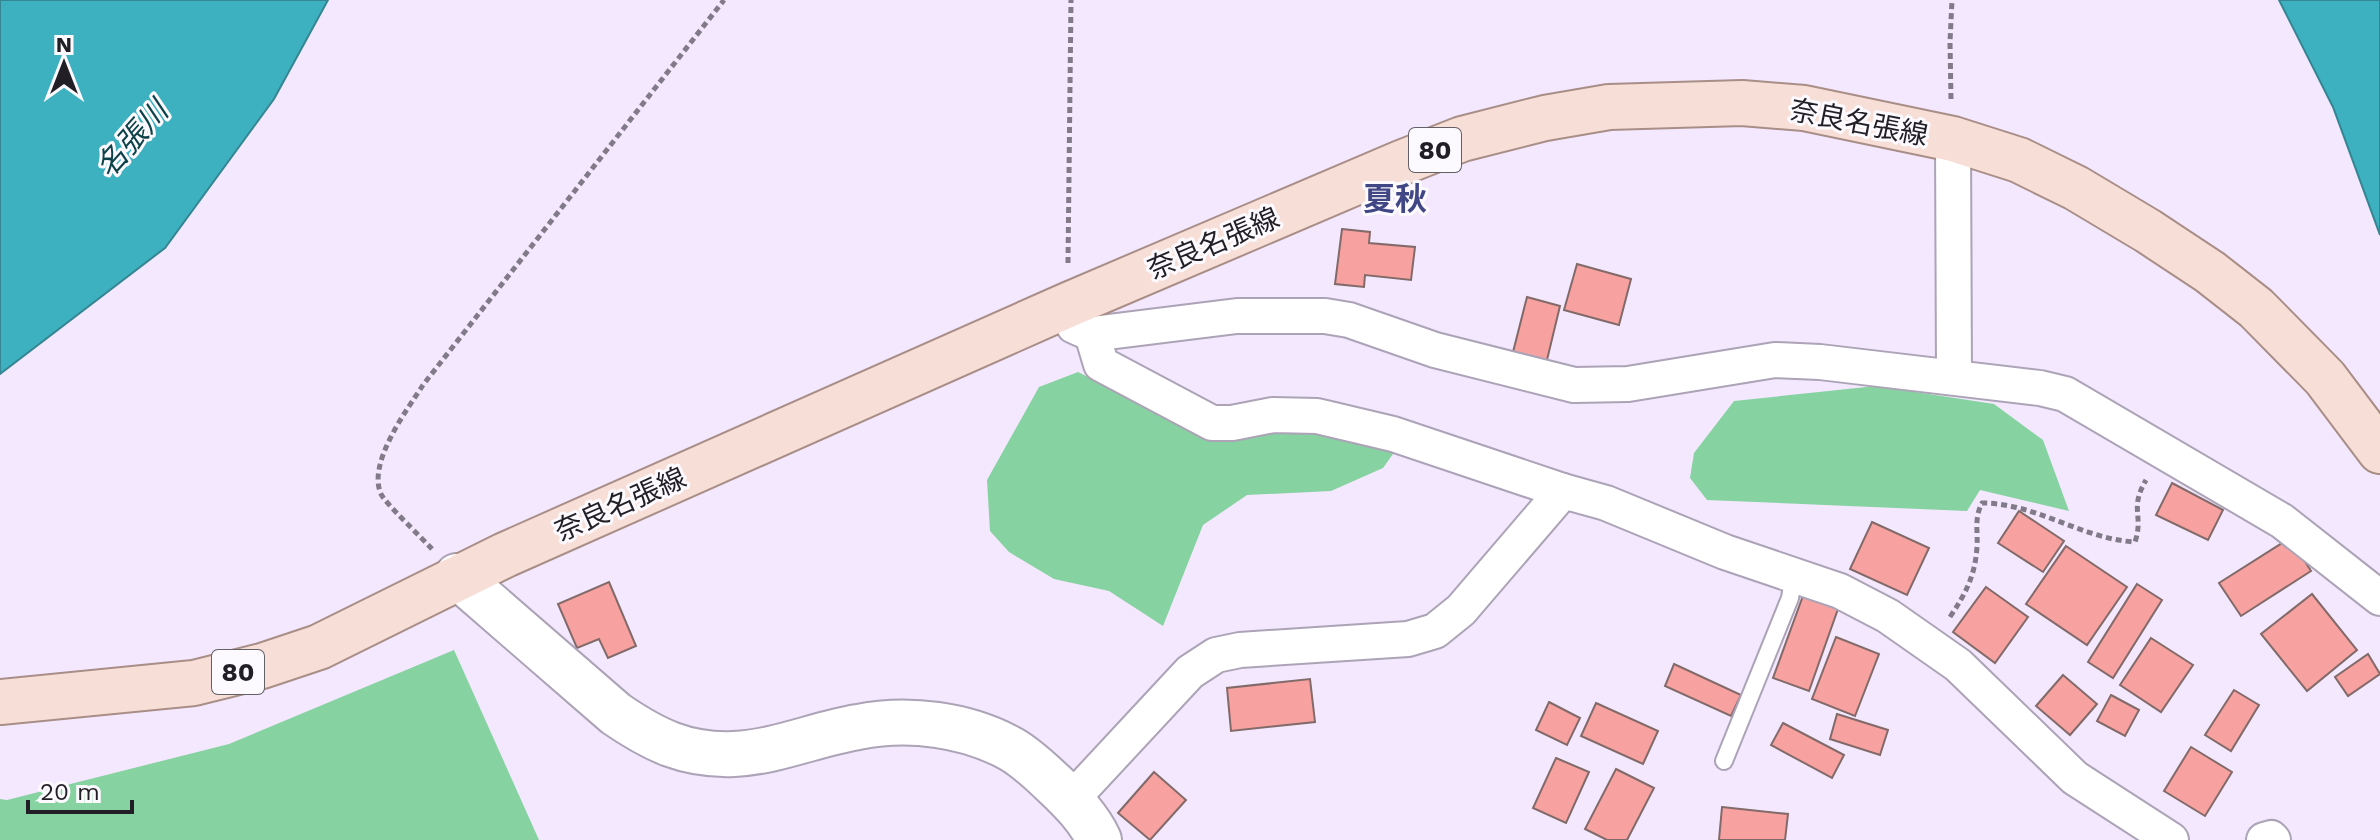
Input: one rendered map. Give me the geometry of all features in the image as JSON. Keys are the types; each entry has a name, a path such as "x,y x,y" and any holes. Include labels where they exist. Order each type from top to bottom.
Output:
{"main road":[{"name":"奈良名張線","path":"0,702 194,683 262,666 319,647 457,576 1080,320 1401,163 1462,139 1545,118 1609,107 1742,103 1804,108 1953,139 2019,160 2076,188 2148,231 2210,272 2256,308 2325,378 2380,451"}],"street":[{"path":"1953,139 1954,376"},
{"path":"2171,840 2075,778 1969,675 1932,645 1870,606 1606,503 1393,434 1317,416 1273,415 1232,423 1212,423 1101,364 1080,320 1301,315 1349,320 1435,350 1574,385 1628,384 1775,360 1954,376 2065,394 2282,521 2380,598"},
{"path":"1071,800 1190,672 1216,655 1240,650 1408,639 1435,631 1461,610 1563,491"},
{"path":"457,576 616,714 674,747 734,754 784,748 857,727 921,722 976,735 1012,750 1071,800 1099,840"},
{"path":"2264,840 2273,840"}],"lane":[{"path":"1724,761 1790,598 1794,574"}],"path":[{"path":"457,576 380,494 379,469 388,442 423,385 724,0"},
{"path":"1071,0 1080,320"},
{"path":"1952,0 1953,139"},
{"path":"1932,645 1968,590 1976,559 1977,514 1982,503 2023,509 2111,539 2135,542 2139,523 2135,502 2162,451"}],"green space":[{"path":"1078,372 1206,435 1317,426 1398,447 1383,468 1331,491 1247,495 1203,525 1163,626 1109,591 1054,579 1009,552 990,531 987,480 1039,387"},
{"path":"1876,386 1994,404 2043,440 2069,511 1980,490 1967,511 1707,500 1690,478 1694,453 1734,401"},
{"path":"454,650 539,840 0,840 0,799 7,800 229,744"}],"water":[{"name":"名張川","path":"0,0 328,0 274,99 165,248 0,374"},
{"path":"2279,0 2380,0 2380,235 2333,107"}],"building":[{"path":"1342,229 1370,232 1369,243 1415,247 1411,280 1365,275 1364,287 1335,284"},
{"path":"1577,264 1631,279 1619,325 1564,310"},
{"path":"1527,297 1560,306 1546,364 1512,356"},
{"path":"2172,483 2223,510 2208,540 2156,515"},
{"path":"2019,511 2064,541 2043,572 1998,543"},
{"path":"1872,522 1929,548 1907,595 1850,569"},
{"path":"2290,538 2311,571 2241,616 2219,583"},
{"path":"2066,546 2127,587 2087,645 2026,604"},
{"path":"609,582 636,646 608,658 599,639 577,648 558,604"},
{"path":"2137,584 2162,600 2113,678 2088,662"},
{"path":"1986,587 2028,617 1995,663 1953,632"},
{"path":"1804,593 1839,606 1809,691 1773,678"},
{"path":"2312,594 2357,650 2307,691 2261,634"},
{"path":"1836,637 1879,654 1855,716 1812,699"},
{"path":"2151,638 2193,665 2161,712 2120,685"},
{"path":"2368,654 2380,674 2348,696 2335,677"},
{"path":"1674,664 1741,695 1731,716 1665,686"},
{"path":"2063,675 2097,704 2070,735 2036,706"},
{"path":"1310,679 1315,722 1231,731 1227,688"},
{"path":"2234,690 2259,705 2231,751 2205,735"},
{"path":"2111,695 2139,710 2125,736 2097,721"},
{"path":"1549,702 1580,718 1567,745 1536,730"},
{"path":"1596,703 1658,731 1643,764 1581,736"},
{"path":"1837,714 1888,730 1880,755 1830,739"},
{"path":"1783,723 1844,755 1832,778 1771,745"},
{"path":"2191,747 2232,772 2205,816 2164,791"},
{"path":"1556,758 1589,772 1566,823 1533,808"},
{"path":"1616,769 1654,788 1627,840 1607,840 1585,829"},
{"path":"1154,772 1186,800 1150,840 1118,813"},
{"path":"1722,807 1788,814 1785,840 1719,840"}],"district":[{"name":"夏秋","path":"1395,199"}]}
